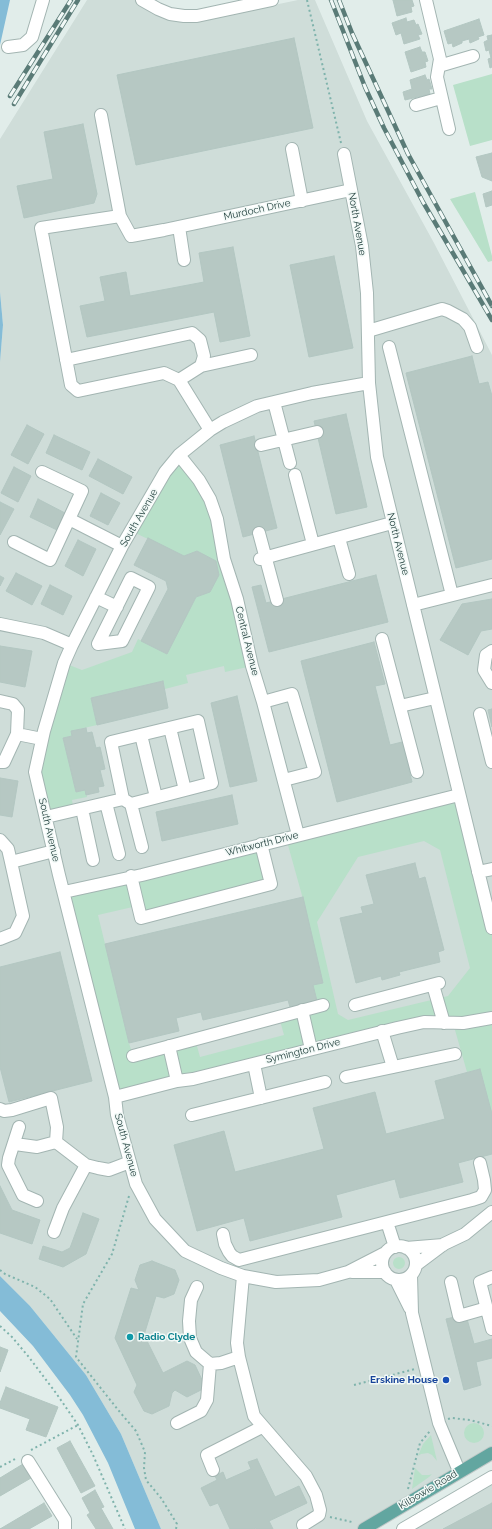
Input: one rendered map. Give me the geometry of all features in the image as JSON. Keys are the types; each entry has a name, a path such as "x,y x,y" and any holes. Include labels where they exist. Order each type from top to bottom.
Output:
{"main road":[{"name":"Kilbowie Road","path":"364,1529 492,1452"}],"street":[{"path":"8,47 23,45 32,37 43,0"},
{"path":"142,0 170,14 197,16 272,0"},
{"path":"426,0 439,53 440,59 437,77 449,129"},
{"path":"439,66 473,56"},
{"path":"416,105 441,98"},
{"path":"101,115 120,216 41,228 71,385 78,391 164,374 179,380 210,430"},
{"path":"292,149 302,201"},
{"name":"North Avenue","path":"344,154 362,246 367,293 369,383 377,457 492,928"},
{"name":"Murdoch Drive","path":"120,216 131,236 351,190"},
{"path":"179,227 184,260"},
{"path":"368,331 442,309 464,320 470,327 477,346"},
{"path":"66,360 192,334 200,340 204,356 201,366"},
{"path":"389,347 452,595"},
{"path":"179,380 201,366 251,355"},
{"name":"South Avenue","path":"369,383 312,393 257,406 223,422 210,430 179,455 165,472 122,546 72,645 64,663 42,739 35,772 115,1096 117,1115 136,1184 155,1219 186,1251 221,1268 243,1276 276,1282 319,1280 348,1272 396,1249"},
{"path":"274,402 290,463"},
{"path":"261,445 317,432"},
{"name":"Central Avenue","path":"179,455 199,480 210,499 217,519 224,558 237,599 252,666 264,702 298,835"},
{"path":"14,542 50,560 82,491 42,472"},
{"path":"295,474 313,544"},
{"path":"69,519 122,546"},
{"path":"263,558 392,523"},
{"path":"259,532 263,558 277,600"},
{"path":"339,538 349,574"},
{"path":"131,578 149,587 122,641 98,644 117,607 131,578"},
{"path":"413,605 492,585"},
{"path":"96,597 117,607"},
{"path":"0,624 44,633 72,645"},
{"path":"382,639 417,772"},
{"path":"492,651 486,655 484,670 492,683"},
{"path":"264,702 292,694 315,772 284,780"},
{"path":"400,706 436,698"},
{"path":"0,701 13,704 18,710 17,734 4,762 0,762"},
{"path":"480,714 492,762"},
{"path":"46,817 106,803 127,802 156,797 212,783 198,721 111,742 127,802 142,847"},
{"path":"170,728 185,790"},
{"path":"17,734 42,739"},
{"path":"141,735 156,797"},
{"name":"Whitworth Drive","path":"64,892 459,795"},
{"path":"106,803 118,854"},
{"path":"82,809 93,860"},
{"path":"0,840 8,849 24,916 15,933 0,939"},
{"path":"131,876 141,918 270,884 261,844"},
{"path":"11,862 54,851"},
{"path":"478,872 492,869"},
{"path":"355,1004 436,984 444,1023"},
{"path":"134,1056 323,1005"},
{"path":"302,1010 311,1049"},
{"name":"Symington Drive","path":"115,1096 177,1081 193,1079 382,1031 424,1022 463,1023 492,1018"},
{"path":"382,1031 393,1067"},
{"path":"168,1046 177,1081"},
{"path":"346,1077 455,1054"},
{"path":"254,1064 261,1098"},
{"path":"192,1115 325,1082"},
{"path":"0,1109 4,1111 12,1110 51,1098 57,1127 56,1142"},
{"path":"19,1127 8,1165 23,1195 37,1201"},
{"path":"56,1142 86,1165 109,1170 130,1162"},
{"path":"15,1144 37,1147 56,1142"},
{"path":"223,1234 229,1252 232,1256 239,1260 481,1197 485,1190 480,1163"},
{"path":"54,1232 63,1208 86,1165"},
{"path":"396,1280 407,1278 444,1244 465,1234 491,1215"},
{"path":"387,1222 396,1249"},
{"path":"444,1244 396,1249 382,1262 384,1272 396,1280 412,1313 439,1423 459,1471"},
{"path":"396,1249 414,1255 412,1313"},
{"name":"South Avenue","path":"348,1272 384,1272"},
{"path":"243,1276 237,1343 239,1357 254,1416 306,1476 316,1495 320,1510 319,1515 303,1525"},
{"path":"492,1277 480,1282 492,1328"},
{"path":"451,1282 459,1316 487,1308"},
{"path":"198,1287 191,1300 189,1321 190,1338 196,1352 210,1364 220,1363 239,1357"},
{"path":"177,1423 201,1411 207,1400 210,1364"},
{"path":"214,1470 207,1455 262,1427"},
{"path":"24,1457 65,1520 65,1529"},
{"path":"403,1529 492,1477"}],"path":[{"path":"307,0 344,154"},
{"path":"135,1178 112,1254 83,1304 76,1356 136,1431 145,1452 144,1468 146,1480 161,1498 177,1524 176,1529"},
{"path":"0,1270 5,1274 35,1287 50,1299 78,1340"},
{"path":"0,1326 12,1337 28,1356 78,1425 93,1455 125,1529"},
{"path":"354,1385 426,1366"},
{"path":"404,1504 420,1443 439,1423 452,1418 470,1420 492,1426"},
{"path":"0,1467 24,1457 78,1425"},
{"path":"319,1515 352,1522 356,1529"}],"shaded area":[{"path":"87,0 136,0 152,10 207,19 298,0 315,0 367,121 434,243 492,355 492,1453 362,1529 161,1529 121,1434 86,1375 30,1306 0,1276 0,362 3,325 0,292 0,139"},
{"path":"492,1483 492,1529 415,1529"}],"green space":[{"path":"492,74 492,140 470,146 453,85"},
{"path":"475,192 492,256 492,261 488,262 450,199"},
{"path":"179,455 210,499 252,666 225,672 224,666 186,675 188,683 165,689 163,681 91,698 97,725 71,731 72,736 63,738 76,792 85,790 87,797 72,800 74,811 46,817 35,772 64,663 82,670 132,652 138,639 167,654 196,597 210,592 219,575 215,561 197,551 184,556 131,531"},
{"path":"459,795 492,928 492,1114 480,1069 467,1072 453,1023 424,1022 115,1097 64,892 261,844 271,884 141,918 137,906 98,915 133,1056 195,1039 200,1057 284,1035 279,1017 318,1006 313,985 323,983 303,899 286,838","holes":["424,841 440,850 470,968 448,996 348,1020 338,1014 317,922 358,857"]},
{"path":"397,1257 401,1257 405,1263 401,1269 397,1269 393,1265 393,1261"},
{"path":"474,1423 481,1426 484,1433 481,1440 474,1443 467,1440 464,1433 467,1426"},
{"path":"431,1435 437,1461 428,1453 418,1456 423,1444"},
{"path":"415,1468 422,1475 432,1474 412,1489"}],"water":[{"path":"0,0 10,0 0,45"},
{"path":"0,292 3,325 0,362"},
{"path":"0,1276 30,1306 86,1375 121,1434 161,1529 135,1529 108,1463 83,1415 70,1395 33,1346 0,1311"}],"building":[{"path":"393,0 412,0 414,6 411,7 412,12 397,16"},
{"path":"406,18 407,22 414,20 416,25 418,24 422,34 418,35 420,39 404,44 401,33 396,35 392,23"},
{"path":"479,19 484,35 478,37 479,39 470,43 469,39 462,41 462,43 453,47 452,43 448,44 444,31"},
{"path":"492,35 492,67 490,68 488,59 491,58 489,50 486,51 484,42 488,40 487,36"},
{"path":"294,38 313,128 136,165 117,75"},
{"path":"420,47 422,52 425,52 428,61 425,62 426,67 411,72 405,52"},
{"path":"425,75 427,80 429,79 432,89 429,89 430,94 405,100 403,92 412,89 410,80"},
{"path":"83,124 97,194 94,203 24,218 17,186 53,179 44,132"},
{"path":"492,153 492,181 482,177 476,157"},
{"path":"492,191 492,205 486,207 483,194"},
{"path":"233,247 250,336 220,342 214,312 87,337 80,306 105,301 100,277 126,272 130,296 204,282 199,253"},
{"path":"334,256 353,348 309,357 290,265"},
{"path":"472,356 479,384 488,382 492,396 492,559 456,568 406,373"},
{"path":"346,414 367,507 336,514 314,421"},
{"path":"27,425 44,434 28,464 11,455"},
{"path":"54,435 90,452 82,470 46,453"},
{"path":"254,436 277,528 243,537 220,445"},
{"path":"98,459 132,477 123,494 89,476"},
{"path":"14,467 31,476 18,502 1,493"},
{"path":"101,493 120,503 108,525 90,516"},
{"path":"38,499 65,513 57,530 30,517"},
{"path":"0,502 14,509 0,535"},
{"path":"148,538 184,556 197,551 216,561 219,575 210,592 196,597 167,654 141,641 168,589 166,581 134,565"},
{"path":"78,540 96,549 83,576 65,566"},
{"path":"16,573 42,586 32,605 6,591"},
{"path":"376,575 388,622 269,652 252,587 261,585 266,603"},
{"path":"0,576 4,578 0,586"},
{"path":"50,585 72,596 63,615 41,604"},
{"path":"492,599 492,629 481,631 468,655 440,640 462,604"},
{"path":"374,642 385,684 375,686 390,745 402,742 412,782 337,802 301,661"},
{"path":"0,646 32,651 25,687 0,682"},
{"path":"163,681 168,708 97,725 91,698"},
{"path":"237,696 257,781 230,787 211,703"},
{"path":"492,709 492,727 488,710"},
{"path":"86,728 87,733 92,732 96,748 100,747 105,769 100,770 104,786 98,787 99,792 86,795 85,790 76,792 63,738 72,736 71,731"},
{"path":"0,778 18,781 12,817 0,815"},
{"path":"232,795 238,824 162,841 156,812"},
{"path":"415,863 419,879 425,877 444,950 438,952 440,962 399,972 400,975 382,980 381,976 356,983 340,918 363,913 361,907 374,904 366,875"},
{"path":"303,897 323,983 313,985 317,1001 290,1007 288,1000 203,1020 201,1012 176,1018 179,1031 129,1043 105,944"},
{"path":"60,952 92,1081 9,1102 0,1067 0,967"},
{"path":"480,1069 492,1114 492,1154 458,1163 463,1182 400,1198 395,1179 336,1195 342,1217 250,1241 244,1218 197,1231 174,1145 224,1131 235,1172 324,1149 313,1108 375,1092 386,1134 445,1119 435,1081"},
{"path":"0,1186 12,1210 40,1220 32,1244 0,1233"},
{"path":"83,1213 99,1219 86,1254 63,1267 39,1259 43,1246 62,1252 70,1248"},
{"name":"Radio Clyde","path":"152,1261 175,1270 179,1280 174,1294 164,1298 156,1296 144,1335 163,1373 187,1361 195,1365 203,1382 201,1390 187,1397 175,1390 172,1393 169,1406 152,1414 144,1411 134,1392 137,1385 115,1338 131,1288 139,1290 135,1280 140,1265"},
{"path":"459,1316 467,1319 474,1344 492,1339 492,1358 476,1362 481,1385 464,1390 446,1319"},
{"path":"0,1347 8,1350 0,1372"},
{"path":"6,1387 58,1407 46,1437 26,1430 30,1419 0,1408 0,1403"},
{"path":"70,1441 95,1486 81,1493 57,1448"},
{"path":"257,1459 275,1497 299,1486 307,1503 269,1521 273,1529 230,1529 218,1503 210,1506 201,1488 217,1480 215,1476 223,1472 226,1480 251,1469 248,1462"},
{"path":"23,1464 31,1478 0,1496 0,1478"},
{"path":"95,1490 104,1507 101,1508 113,1529 96,1529 87,1515 90,1513 82,1498"},
{"path":"44,1503 52,1516 29,1529 0,1529"},
{"path":"492,1503 492,1529 443,1529"}],"railway":[{"path":"10,96 71,0"},
{"path":"14,104 78,0"},
{"path":"331,0 365,87 384,128 423,202 492,320"},
{"path":"339,0 352,33 408,154 492,306"}],"place":[{"name":"Radio Clyde","path":"130,1337"},
{"name":"Erskine House","path":"446,1380"}]}
